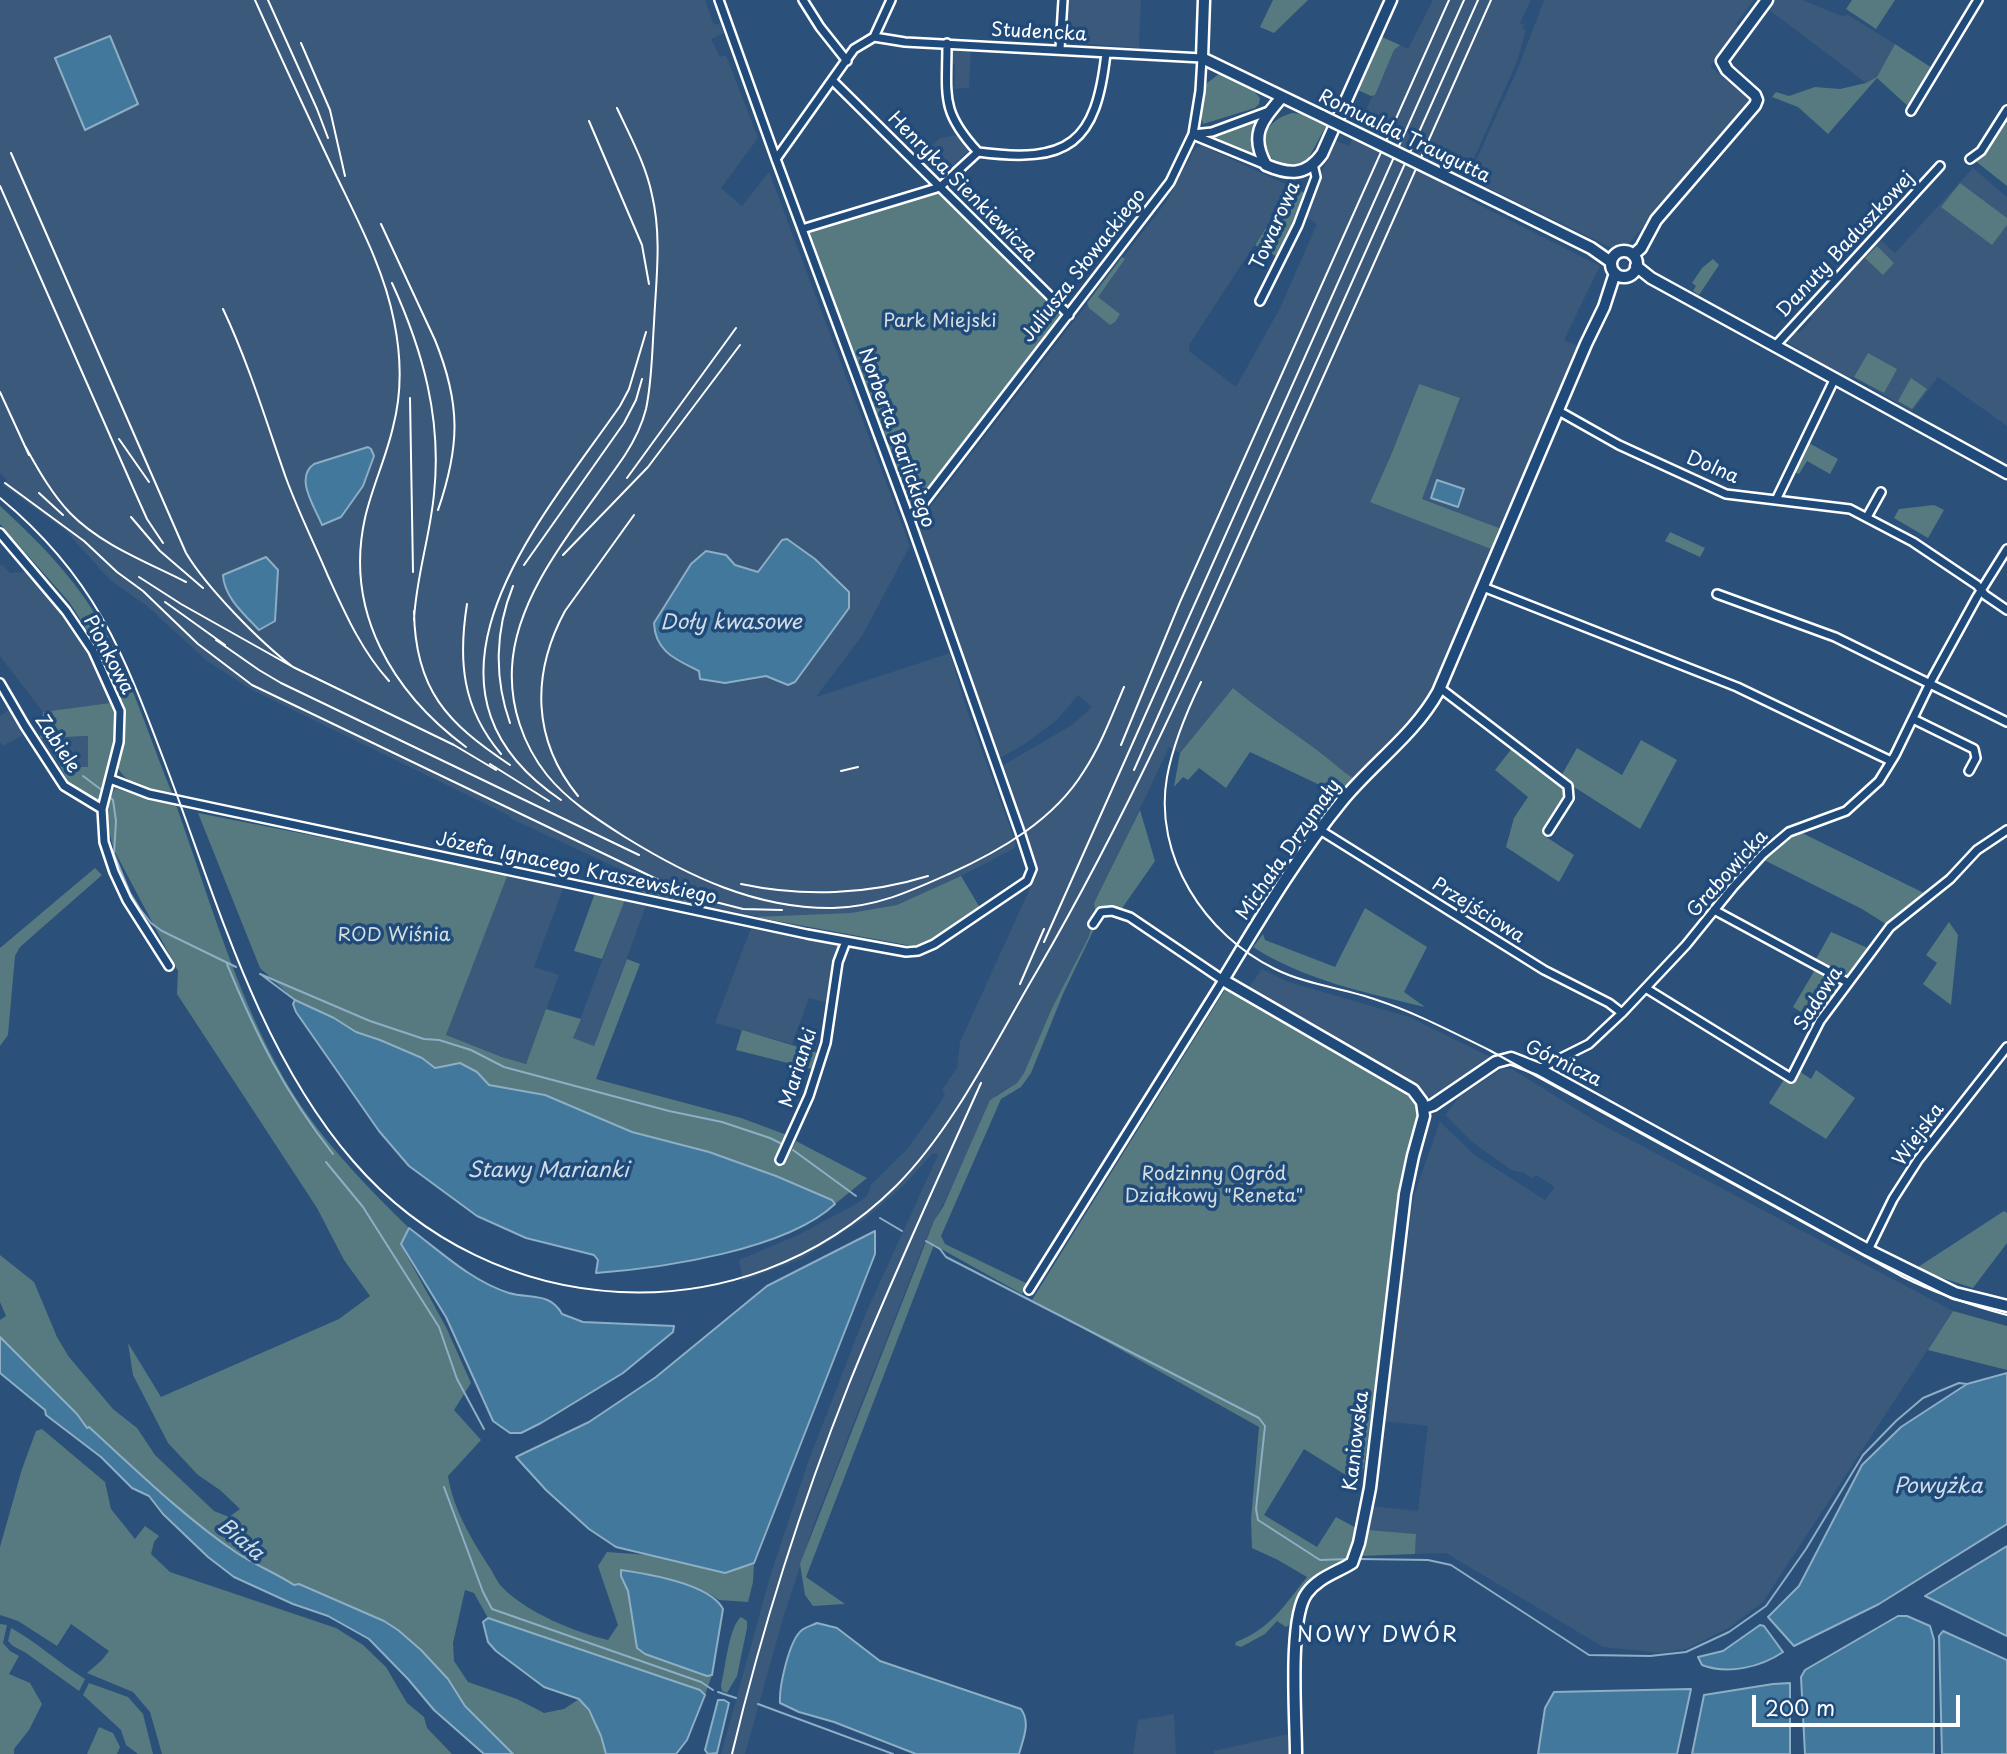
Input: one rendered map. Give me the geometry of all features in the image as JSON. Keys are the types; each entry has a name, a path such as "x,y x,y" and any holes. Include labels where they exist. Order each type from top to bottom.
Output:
{"street":[{"name":"Norberta Barlickiego","path":"719,0 910,520 1031,866 1031,874 1021,885"},
{"path":"803,0 820,27 848,61"},
{"path":"776,159 854,49 874,37 891,0"},
{"path":"1060,49 1063,0"},
{"name":"Juliusza Słowackiego","path":"910,520 1170,182 1193,134 1200,91 1204,0"},
{"path":"1193,134 1284,172 1296,173 1305,170 1324,149 1391,0"},
{"name":"Michała Drzymały","path":"1029,1290 1320,830 1343,799 1421,719 1440,688 1557,410 1624,264 1641,248 1648,232 1755,105 1755,95 1727,70 1722,61 1767,0"},
{"path":"1911,111 1978,0"},
{"name":"Studencka","path":"874,37 1202,58"},
{"path":"947,43 946,97 951,118 978,152 1033,155 1055,151 1072,142 1086,126 1098,100 1106,53"},
{"name":"Romualda Traugutta","path":"1202,58 1624,264"},
{"name":"Henryka Sienkiewicza","path":"833,81 1069,314"},
{"path":"1266,164 1258,145 1258,133 1262,122 1282,97"},
{"path":"1970,159 1981,151 2007,110"},
{"path":"1193,134 1212,132 1270,111"},
{"path":"802,229 940,187 978,152"},
{"name":"Towarowa","path":"1260,301 1298,225 1316,177 1313,164"},
{"name":"Danuty Baduszkowej","path":"1775,346 1940,166"},
{"path":"1624,264 2007,473"},
{"path":"1776,500 1835,379"},
{"name":"Dolna","path":"1557,410 1619,445 1726,494 1839,506 1867,517 1913,542 2007,610"},
{"path":"1867,517 1881,492"},
{"name":"Pionkowa","path":"0,533 66,611 93,651 121,711 119,742 102,809 104,842 114,872 133,910 169,966"},
{"name":"Grabowicka","path":"1539,1069 1588,1044 1622,1013 1647,989 1763,854 1780,839 1789,832 1846,811 1879,781 1981,591 2007,549"},
{"path":"1483,587 1737,687 1891,761"},
{"path":"1717,594 1835,637 2007,723"},
{"name":"Zabiele","path":"0,683 64,786 102,809"},
{"path":"1440,688 1567,786 1569,797 1548,831"},
{"path":"1913,719 1973,749 1976,758 1969,771"},
{"name":"Józefa Ignacego Kraszewskiego","path":"110,779 149,794 846,942 906,952 922,950 1021,885"},
{"name":"Przejściowa","path":"1320,830 1544,970 1609,1003 1622,1013"},
{"name":"Sadowa","path":"1647,989 1791,1078 1820,1021 1890,927 1950,879 1977,850 2007,830"},
{"path":"1714,910 1847,982"},
{"path":"1093,924 1101,912 1112,911 1130,917 1223,980 1413,1090 1424,1108"},
{"name":"Marianki","path":"780,1160 808,1096 826,1043 838,962 846,942"},
{"name":"Wiejska","path":"1868,1250 1893,1199 1918,1160 2007,1047"},
{"name":"Górnicza","path":"1424,1108 1433,1105 1496,1062 1511,1058 1539,1069 1868,1250 1955,1293 2007,1306"},
{"name":"Kaniowska","path":"1296,1754 1296,1627 1306,1594 1324,1576 1352,1563 1359,1543 1370,1488 1405,1194 1424,1108"}],"shaded area":[{"path":"0,0 705,0 714,25 720,23 724,33 711,39 720,57 726,55 758,138 721,188 742,206 769,172 910,546 862,636 816,697 950,653 966,707 1015,841 1015,848 961,876 980,908 922,945 907,945 703,906 512,819 252,690 207,661 147,606 110,580 66,531 3,485 7,480 0,473"},
{"path":"1068,0 1141,0 1139,48 1065,42"},
{"path":"1433,0 1531,0 1520,23 1526,30 1516,64 1458,194 1600,266 1564,340 1580,347 1499,528 1422,499 1460,399 1418,385 1370,501 1491,549 1427,702 1355,779 1338,769 1323,754 1273,720 1233,688 1180,753 1169,747 1094,903 1095,911 1089,936 1052,1008 1024,1073 1017,1083 995,1096 923,1246 814,1524 784,1615 745,1754 721,1754 771,1573 807,1465 865,1315 938,1155 933,1153 904,1185 866,1218 801,1259 743,1281 739,1260 798,1235 867,1196 871,1185 908,1148 945,1095 942,1090 957,1068 960,1042 1036,875 1027,840 1000,767 1072,725 1092,707 1078,695 1057,720 1000,758 918,529 920,520 1166,202 1194,150 1201,145 1292,187 1189,345 1189,351 1236,387 1280,308 1317,224 1306,217 1305,207 1336,141 1349,146 1394,50 1400,45 1408,49"},
{"path":"1544,0 1754,0 1736,24 1740,27 1710,66 1750,100 1626,247 1616,250 1468,178 1519,66"},
{"path":"1775,0 1802,0 1842,16 1848,15 1895,44 1877,78 1866,83 1768,9"},
{"path":"954,46 971,47 969,88 949,89 955,86 955,64 950,63 950,53"},
{"path":"957,135 969,148 938,180 918,159 940,138"},
{"path":"1973,168 2007,197 2007,426 1938,377 1912,411 1853,377 1844,377 1833,371 1784,340 1794,328 1799,333 1812,319 1808,314 1878,238 1895,253"},
{"path":"2,564 10,573 25,572 63,613 90,654 110,703 43,712 0,656"},
{"path":"10,709 23,735 3,746 0,742 0,716"},
{"path":"88,736 88,767 60,766 40,738"},
{"path":"508,874 564,886 534,967 559,975 526,1064 446,1035"},
{"path":"625,900 646,906 594,1046 573,1038"},
{"path":"751,928 841,946 829,1003 809,998 792,1044 715,1023"},
{"path":"1262,969 1289,982 1409,1017 1493,1058 1432,1098 1249,987"},
{"path":"1502,1069 1512,1069 1597,1122 1953,1311 1763,1602 1729,1628 1686,1649 1661,1653 1603,1647 1446,1553 1415,1554 1416,1534 1368,1530 1372,1506 1418,1511 1428,1426 1382,1421 1414,1195 1440,1122 1476,1156 1545,1200 1555,1187 1536,1175 1533,1179 1524,1173 1511,1170 1471,1141 1445,1115 1460,1096"},
{"path":"1174,1714 1176,1754 1133,1754 1138,1720"},
{"path":"1292,1733 1291,1754 1214,1754 1214,1751"}],"green space":[{"path":"1273,0 1308,0 1274,33 1260,27"},
{"path":"1852,0 1895,0 1876,29 1846,9"},
{"path":"1382,37 1400,45 1394,50 1375,95 1371,96 1358,90"},
{"path":"1895,44 1932,68 1910,108 1877,78 1828,134 1798,107 1772,97 1776,92 1789,96 1815,87 1840,89 1866,83 1877,77"},
{"path":"1220,73 1254,91 1260,98 1259,104 1255,108 1203,124 1201,116 1206,84"},
{"path":"1292,113 1301,114 1326,126 1307,161 1292,165 1280,163 1271,157 1266,149 1265,139 1268,129 1277,120"},
{"path":"2007,116 2007,186 1973,159"},
{"path":"1258,120 1253,138 1256,157 1212,137 1213,135"},
{"path":"1960,183 2007,218 2007,225 1992,245 1941,207"},
{"path":"1292,187 1307,194 1280,258 1255,245"},
{"name":"Park Miejski","path":"938,193 1060,313 1060,319 914,507 911,506 808,235 809,231"},
{"path":"1877,246 1894,263 1883,275 1865,258"},
{"path":"1122,257 1125,259 1098,297 1120,314 1110,325 1089,308 1087,303"},
{"path":"1713,259 1719,265 1699,295 1693,291 1696,286 1692,283 1702,268"},
{"path":"1868,353 1897,369 1884,393 1854,377"},
{"path":"1911,378 1927,389 1912,409 1898,401"},
{"path":"1419,384 1460,398 1422,499 1499,528 1491,549 1370,502"},
{"path":"1807,442 1838,459 1830,474 1807,461 1799,474 1792,471"},
{"path":"1934,505 1944,510 1928,538 1894,518 1899,509"},
{"path":"0,506 55,561 91,607 130,686 172,793 134,783 118,768 124,744 125,707 98,648 70,603 0,524"},
{"path":"1670,532 1705,548 1700,557 1665,541"},
{"path":"1233,688 1355,779 1341,795 1250,752 1226,788 1199,768 1188,780 1183,777 1174,787 1180,753"},
{"path":"110,703 116,713 115,741 99,803 68,782 60,766 88,767 88,736 40,738 43,712"},
{"path":"1641,740 1677,760 1640,829 1560,778 1577,748 1622,775"},
{"path":"1513,747 1567,792 1543,835 1574,855 1559,882 1506,847 1514,818 1528,797 1495,770"},
{"path":"115,788 150,800 176,805 232,964 284,1079 330,1144 409,1228 401,1245 446,1327 471,1383 454,1410 481,1440 448,1476 454,1500 464,1524 500,1585 537,1613 580,1632 608,1640 618,1625 598,1566 607,1552 648,1555 725,1573 754,1563 748,1602 719,1600 710,1594 621,1576 628,1591 637,1648 707,1676 712,1675 705,1695 700,1690 488,1618 474,1593 465,1590 453,1643 454,1661 468,1682 517,1699 544,1713 564,1709 579,1699 596,1725 606,1754 513,1754 465,1706 448,1679 421,1650 384,1621 294,1585 265,1570 211,1534 87,1428 77,1414 0,1337 0,1320 6,1316 0,1302 0,1255 34,1282 57,1337 69,1357 113,1409 137,1428 155,1455 214,1511 229,1517 240,1509 220,1490 198,1475 168,1443 133,1375 128,1343 161,1397 339,1319 370,1296 344,1260 317,1208 177,994 178,971 114,850 108,819 109,804"},
{"path":"1140,810 1155,861 1118,914 1103,915 1096,925 1063,994 1031,1073 1021,1087 1001,1099 941,1236 945,1244 1028,1284 1022,1294 934,1245 806,1577 845,1604 813,1606 805,1595 800,1564 934,1221 943,1207 990,1100 1017,1083 1024,1073 1052,1008 1089,936 1095,911 1094,903"},
{"name":"ROD Wiśnia","path":"198,813 508,874 446,1035 526,1064 546,1009 581,1019 573,1038 594,1046 627,959 640,964 596,1079 741,1118 787,1135 775,1159 783,1166 796,1141 867,1178 835,1204 832,1199 776,1176 709,1152 632,1132 545,1095 489,1085 477,1072 445,1065 435,1068 422,1058 356,1032 334,1018 295,1000 260,968"},
{"path":"1800,832 1928,895 1889,926 1862,909 1764,860 1787,838"},
{"path":"95,868 102,875 20,947 15,956 8,1035 0,1046 0,948"},
{"path":"624,871 703,906 617,886"},
{"path":"961,876 980,908 922,945 907,945 755,917 851,913 897,905"},
{"path":"595,893 625,900 602,959 574,951"},
{"path":"1365,908 1427,947 1404,992 1425,1007 1315,977 1253,947 1263,934 1265,940 1335,967"},
{"path":"1949,922 1958,935 1951,1005 1923,984 1937,963 1926,955"},
{"path":"1831,932 1870,949 1850,976 1845,978 1815,961"},
{"path":"1816,968 1842,982 1817,1022 1793,1007"},
{"name":"Rodzinny Ogród Działkowy \"Reneta\"","path":"1226,988 1391,1082 1424,1109 1406,1158 1364,1467 1357,1482 1304,1449 1264,1515 1317,1547 1336,1517 1358,1529 1353,1548 1346,1559 1318,1574 1300,1597 1293,1622 1286,1627 1277,1621 1265,1634 1241,1647 1235,1645 1236,1642 1258,1631 1267,1623 1307,1577 1252,1548 1251,1519 1259,1427 1032,1300"},
{"path":"742,1030 818,1053 812,1069 736,1050"},
{"path":"1816,1070 1855,1098 1826,1139 1769,1103 1785,1078 1792,1082 1799,1071 1811,1079"},
{"path":"2004,1211 2007,1213 2007,1243 1973,1288 1915,1269"},
{"path":"1953,1311 2007,1326 2007,1370 1928,1350"},
{"path":"42,1429 105,1482 111,1509 135,1539 145,1526 159,1536 154,1542 151,1554 170,1572 336,1628 363,1645 386,1667 407,1703 424,1717 427,1728 452,1754 162,1754 150,1712 133,1692 87,1673 109,1651 71,1624 57,1646 18,1621 0,1615 0,1547 22,1469 36,1431"},
{"path":"1368,1530 1416,1534 1415,1554 1359,1556"},
{"path":"741,1617 747,1621 747,1628 737,1676 727,1693 722,1691 721,1686 730,1639"},
{"path":"0,1624 7,1625 3,1643 19,1656 9,1674 30,1683 42,1704 29,1730 14,1749 14,1754 0,1754"},
{"path":"11,1628 85,1679 79,1691 13,1646 8,1641"},
{"path":"89,1683 128,1697 143,1714 153,1754 138,1754 126,1745 121,1730 83,1695"},
{"path":"99,1727 113,1733 120,1747 117,1754 87,1754"}],"water":[{"path":"110,36 138,104 85,130 55,58"},
{"path":"368,447 374,456 363,486 341,517 322,525 308,493 308,470 314,464"},
{"path":"1437,480 1464,489 1458,507 1431,498"},
{"name":"Doły kwasowe","path":"787,539 815,559 849,592 849,608 795,682 788,685 766,676 725,683 700,679 699,671 675,659 663,648 655,633 654,623 691,564 706,551 726,555 735,565 758,572 782,540"},
{"path":"266,557 278,570 275,621 259,630 231,598 223,575"},
{"name":"Stawy Marianki","path":"295,1000 334,1018 356,1032 422,1058 435,1068 460,1063 477,1072 489,1085 545,1095 632,1132 709,1152 776,1176 832,1200 835,1204 813,1220 756,1245 655,1267 596,1273 598,1260 594,1255 526,1238 477,1216 409,1166 379,1131 296,1012 293,1004"},
{"path":"409,1228 456,1265 495,1288 517,1295 545,1299 552,1302 562,1314 583,1322 674,1326 673,1332 623,1373 541,1423 521,1433 510,1433 493,1421 446,1317 401,1244"},
{"path":"875,1231 875,1254 754,1563 725,1573 616,1547 589,1529 546,1490 516,1457 589,1422 656,1377 767,1286"},
{"path":"0,1337 77,1414 87,1428 217,1539 294,1585 299,1584 384,1621 398,1630 448,1679 465,1706 513,1754 484,1754 434,1710 369,1639 328,1616 293,1604 234,1577 208,1557 163,1514 149,1496 132,1488 101,1457 46,1415 45,1410 0,1373"},
{"name":"Powyżka","path":"2007,1373 2007,1524 1879,1604 1794,1646 1768,1617 1799,1586 1862,1465 1901,1427 1967,1384"},
{"path":"2007,1546 2007,1636 1925,1596"},
{"path":"621,1570 678,1582 716,1600 723,1609 712,1675 707,1676 645,1654 637,1648 628,1591"},
{"path":"1898,1616 1907,1616 1930,1626 1934,1640 1934,1754 1805,1754 1801,1677 1805,1670"},
{"path":"488,1618 700,1690 705,1695 687,1740 676,1754 606,1754 589,1710 579,1699 544,1687 496,1651 488,1642 483,1622"},
{"path":"817,1623 837,1628 880,1661 1021,1709 1026,1725 1019,1754 916,1754 780,1703 783,1676 793,1643 802,1630"},
{"path":"1760,1625 1764,1626 1783,1652 1765,1662 1744,1668 1723,1669 1702,1665 1698,1657 1723,1651"},
{"path":"1943,1631 2007,1660 2007,1754 1942,1754 1939,1636"},
{"path":"1790,1683 1790,1754 1692,1754 1704,1695"},
{"path":"1691,1689 1677,1754 1538,1754 1545,1708 1554,1692"},
{"path":"718,1700 729,1703 717,1753 708,1754 705,1750"}],"waterway":[{"path":"83,776 103,791"},
{"path":"107,795 113,800 116,821 114,854 130,893 140,909 151,923 162,931 236,967"},
{"path":"227,964 273,1063 300,1108 333,1154"},
{"path":"260,974 370,1021 424,1039 439,1040 471,1050 504,1067 669,1111 722,1122 782,1144"},
{"path":"263,976 295,1000"},
{"path":"793,1150 856,1196"},
{"path":"326,1162 363,1207 439,1327 457,1379 484,1429"},
{"path":"880,1218 902,1231"},
{"path":"926,1241 940,1249 946,1257 1259,1418 1265,1426 1256,1509 1258,1520 1320,1560 1349,1559"},
{"path":"1358,1559 1428,1560 1451,1565 1589,1655 1650,1656 1686,1652 1729,1632 1766,1606 1806,1549 1863,1455 1896,1421 1923,1398 1959,1383 1967,1384"},
{"path":"444,1487 483,1592 492,1609 701,1682 713,1690"},
{"path":"718,1692 736,1698"},
{"path":"758,1704 893,1754"}],"railway":[{"path":"255,0 369,246 384,283 394,321 399,361 398,401 390,439 365,518 360,553 368,618 396,676 416,702 466,747"},
{"path":"268,0 328,138"},
{"path":"1121,745 1180,602 1449,0"},
{"path":"1044,942 1464,0"},
{"path":"1134,770 1478,0"},
{"path":"0,498 61,558 104,622 137,692 224,924 266,1025 291,1073 320,1118 353,1161 410,1215 475,1255 546,1281 619,1292 693,1288 766,1270 834,1236 896,1186 937,1138 989,1055 1070,913 1160,736 1491,0"},
{"path":"301,43 330,110 345,176"},
{"path":"617,108 646,173 655,211 658,259 651,377 646,409 635,439 554,555 525,611 516,639 512,668 516,711 531,751 547,775 574,801 625,837 673,865 724,888 777,903 805,907 864,905 907,892 968,865 1006,844 1042,819 1072,789 1084,771 1124,687"},
{"path":"589,121 642,245 649,284"},
{"path":"11,153 186,553 235,614 293,667"},
{"path":"0,186 147,519 163,543"},
{"path":"381,224 435,340 450,385 454,445 438,510"},
{"path":"392,283 421,360 428,386 435,439 434,494 414,620"},
{"path":"223,309 249,372 291,490 328,576 362,644 389,681"},
{"path":"627,478 736,328"},
{"path":"561,800 512,755 488,707 484,656 497,603 522,551 553,500 620,406 629,389 646,332"},
{"path":"563,555 648,467 740,345"},
{"path":"524,565 624,423 636,400 642,379"},
{"path":"0,392 29,455"},
{"path":"410,398 413,572"},
{"path":"119,439 149,482"},
{"path":"25,446 45,481 82,524 125,552 186,582"},
{"path":"5,483 84,541 117,572 143,591 198,644 252,685 692,896 743,909 782,910"},
{"path":"39,493 63,515"},
{"path":"578,796 563,775 545,729 541,706 546,659 565,611 634,515"},
{"path":"131,517 160,551 203,588"},
{"path":"139,577 181,604 293,667 454,745 496,770"},
{"path":"510,723 501,689 499,654 503,620 513,586"},
{"path":"165,602 225,645"},
{"path":"467,604 463,645 466,683 478,719 501,754"},
{"path":"414,611 421,662 428,683 439,702 452,719 510,765"},
{"path":"216,640 281,683 639,855"},
{"path":"1201,682 1173,753 1167,777 1165,807 1168,836 1177,864 1206,914 1227,936 1275,969 1313,983 1377,1000 1448,1030 1903,1277 1954,1299 2007,1315"},
{"path":"490,764 549,801"},
{"path":"841,771 858,767"},
{"path":"741,884 788,891 835,892 882,887 928,876"},
{"path":"1020,984 1044,929"},
{"path":"732,1754 770,1613 831,1429 881,1308 981,1083"}],"district":[{"name":"NOWY DWÓR","path":"1378,1636"}],"water label":[{"name":"Biała","path":"240,1540"}]}
